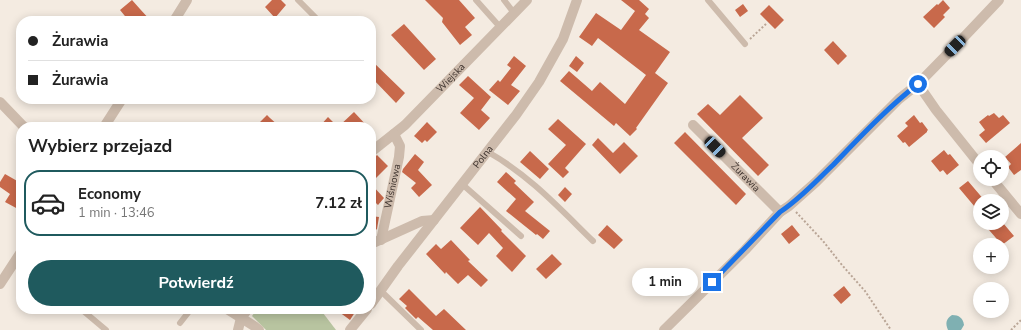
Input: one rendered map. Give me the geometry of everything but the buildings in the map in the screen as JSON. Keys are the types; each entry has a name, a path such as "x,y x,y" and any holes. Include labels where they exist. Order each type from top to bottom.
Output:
{"street":[{"path":"177,16 187,0"},
{"name":"Wiejska","path":"376,148 405,125 527,0"},
{"name":"Polna","path":"376,298 398,266 488,152 539,82 563,39 577,0"},
{"path":"664,330 745,250 780,212 816,182 899,99 918,84 999,0"},
{"path":"918,84 936,110 973,156"},
{"path":"0,102 19,122"},
{"path":"107,122 119,104"},
{"name":"Żurawia","path":"693,125 780,212"},
{"name":"Wiśniowa","path":"381,240 399,157 400,146 394,134"},
{"path":"998,186 1021,214"},
{"path":"376,242 422,221 434,220"},
{"path":"0,284 16,260"},
{"path":"235,314 259,330"},
{"path":"238,330 241,318 244,314"},
{"path":"353,329 364,314"}],"lane":[{"path":"298,0 314,16"},
{"path":"476,0 500,27"},
{"path":"504,0 514,13"},
{"path":"708,0 745,44"},
{"path":"488,152 502,160 532,182 593,241"},
{"path":"462,184 521,236"},
{"path":"381,291 421,330"},
{"path":"88,314 106,330"},
{"path":"180,323 187,314"}],"path":[{"path":"745,44 767,23"},
{"path":"789,206 823,240 842,265 865,291 891,330"},
{"path":"1012,330 1021,320"}],"green space":[{"path":"253,314 324,314 336,330 266,330 252,316"}],"water":[{"path":"952,315 959,316 963,320 964,325 961,330 948,330 947,321"}],"route":[{"path":"712,282 745,250 780,212 816,182 899,99 918,84"}]}
